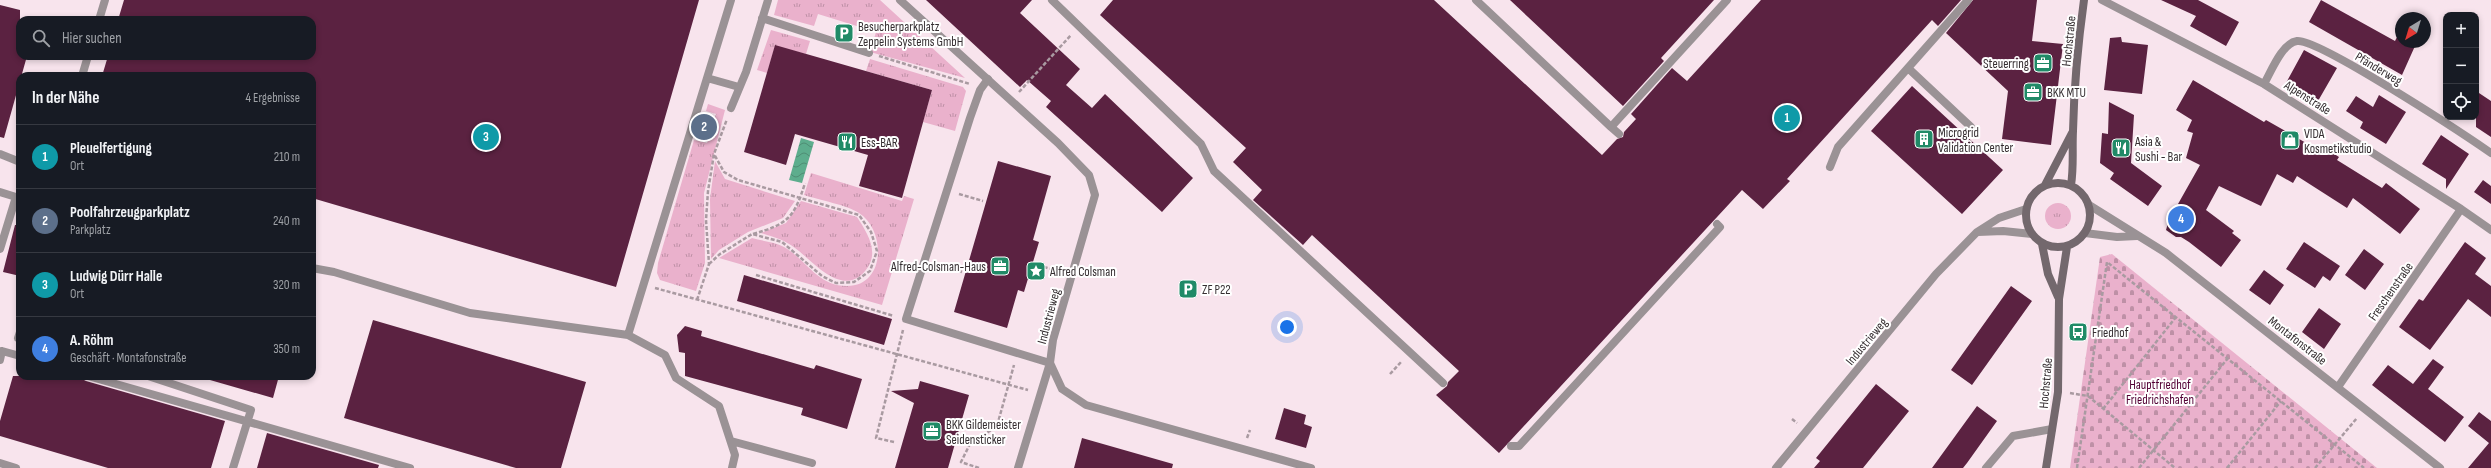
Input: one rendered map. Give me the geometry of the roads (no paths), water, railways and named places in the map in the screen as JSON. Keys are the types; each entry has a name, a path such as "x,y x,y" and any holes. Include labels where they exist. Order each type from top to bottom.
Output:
{"main road":[{"name":"Hochstraße","path":"2071,186 2075,162 2073,132 2084,0"},
{"name":"Hochstraße","path":"2045,185 2073,132"},
{"path":"2059,183 2071,186 2082,194 2089,205 2091,216 2085,233 2082,238 2067,247 2056,248 2042,244 2032,234 2026,218 2026,209 2033,194 2045,185 2059,183"},
{"name":"Hochstraße","path":"2042,244 2048,274 2059,299"},
{"name":"Hochstraße","path":"2046,468 2058,392 2059,299 2067,247"}],"street":[{"path":"100,16 105,0"},
{"path":"628,334 645,286 731,0"},
{"path":"730,108 739,87 768,0"},
{"name":"Industrieweg","path":"900,0 988,79 1089,175 1094,186 1095,196 1089,222 1053,340 1050,363 1062,389 1086,405 1311,468"},
{"path":"1052,0 1201,144 1214,171 1442,383"},
{"path":"1476,0 1619,134"},
{"path":"1611,126 1727,0"},
{"path":"1830,167 1838,147 1968,0"},
{"name":"Alpenstraße","path":"2102,0 2264,84 2461,209 2491,230"},
{"path":"762,18 869,53"},
{"name":"Pfänderweg","path":"2264,84 2286,47 2295,41 2306,41 2357,68 2491,153"},
{"path":"83,72 87,60"},
{"path":"1908,68 1971,127"},
{"path":"707,78 739,87"},
{"path":"988,79 980,90 906,319 1050,363 1018,468"},
{"path":"0,154 16,160"},
{"path":"0,192 16,197 0,249"},
{"name":"Montafonstraße","path":"2089,205 2166,253 2440,468"},
{"name":"Industrieweg","path":"1776,468 1936,274 1977,232 1999,218 2026,209"},
{"name":"Freschenstraße","path":"2338,387 2461,209"},
{"path":"1511,446 1519,446 1720,227 1716,224"},
{"path":"1977,232 2003,231 2032,234"},
{"path":"2085,233 2117,237 2137,236"},
{"path":"316,269 334,272 470,313 628,334 665,355 676,378 719,406 735,455 732,468"},
{"path":"0,360 2,351 16,355"},
{"path":"102,380 410,468"},
{"path":"160,380 251,410 233,468"},
{"path":"1986,468 2014,436 2052,429"},
{"path":"731,441 812,463"},
{"path":"0,463 16,468"}],"water":[{"path":"801,138 814,142 802,183 789,180"}],"place":[{"name":"Besucherparkplatz Zeppelin Systems GmbH","path":"844,33"},
{"name":"Steuerring","path":"2043,63"},
{"name":"BKK MTU","path":"2033,92"},
{"name":"Pleuelfertigung","path":"1787,118"},
{"name":"Poolfahrzeugparkplatz","path":"704,127"},
{"name":"Ludwig Dürr Halle","path":"486,137"},
{"name":"Microgrid Validation Center","path":"1924,139"},
{"name":"VIDA Kosmetikstudio","path":"2290,140"},
{"name":"Ess-BAR","path":"847,142"},
{"name":"Asia & Sushi - Bar","path":"2121,148"},
{"name":"A. Röhm","path":"2181,219"},
{"name":"Alfred-Colsman-Haus","path":"1000,266"},
{"name":"Alfred Colsman","path":"1036,271"},
{"name":"ZF P22","path":"1188,289"},
{"name":"Friedhof","path":"2078,332"},
{"name":"BKK Gildemeister Seidensticker","path":"932,431"}],"park label":[{"name":"Hauptfriedhof Friedrichshafen","path":"2160,392"}]}
